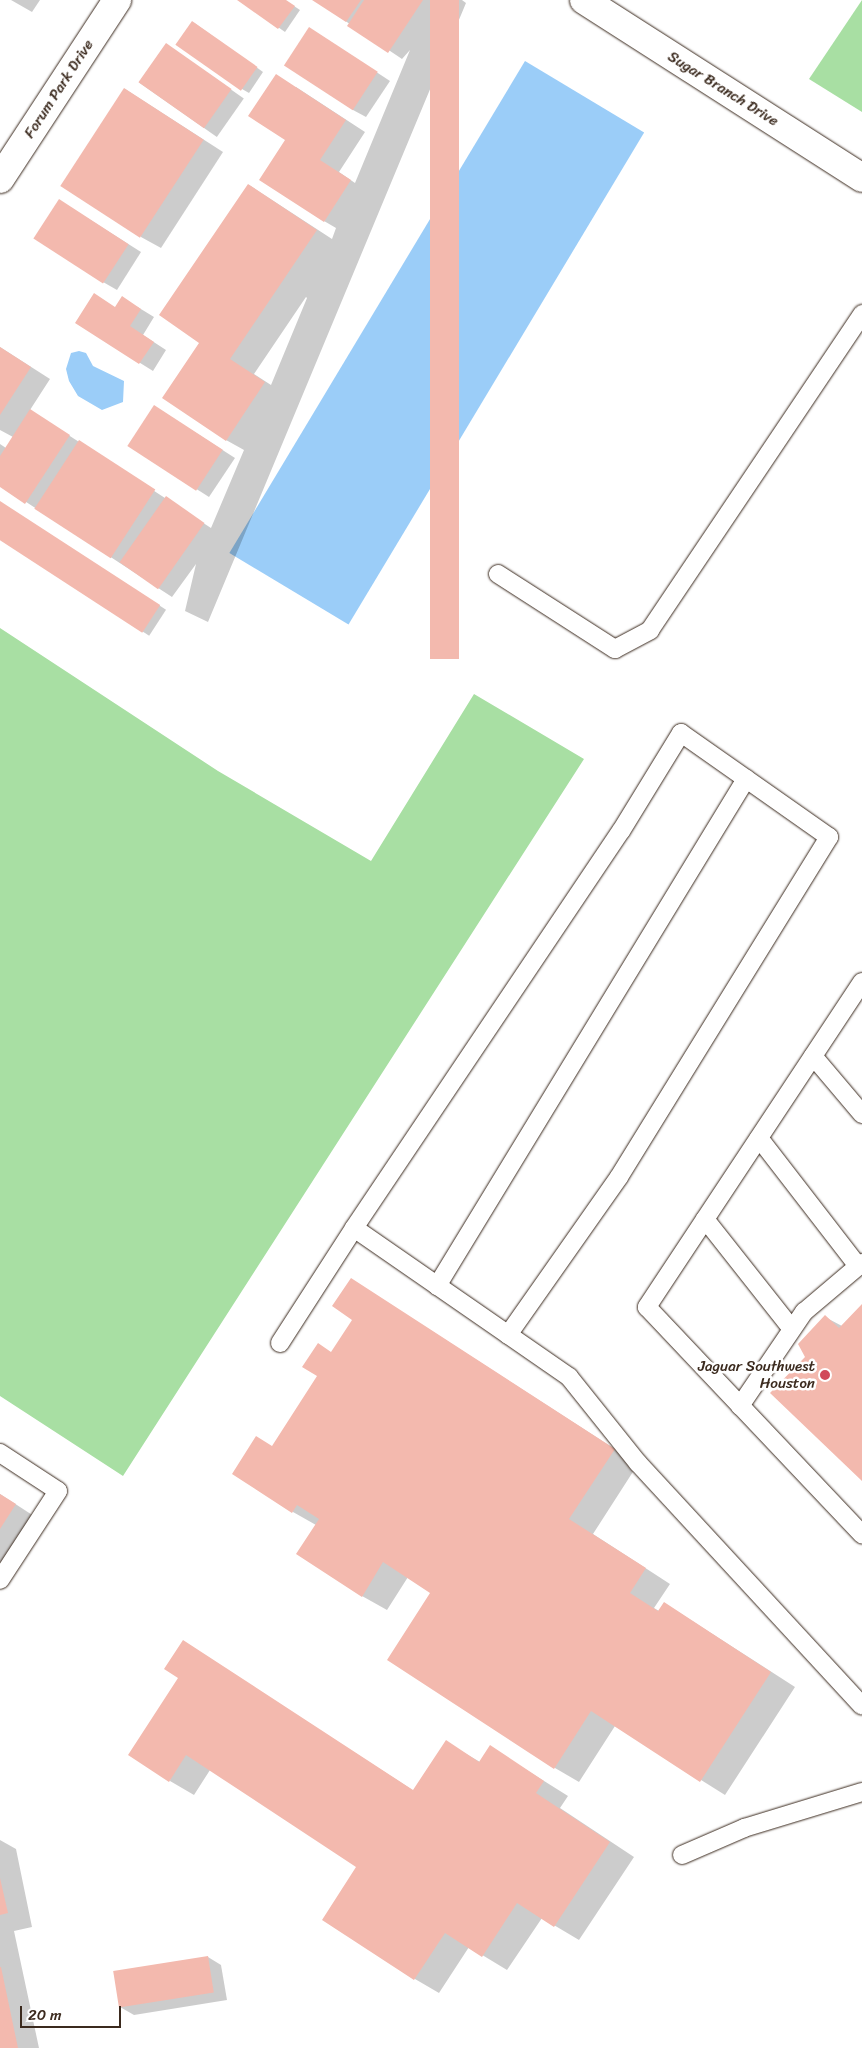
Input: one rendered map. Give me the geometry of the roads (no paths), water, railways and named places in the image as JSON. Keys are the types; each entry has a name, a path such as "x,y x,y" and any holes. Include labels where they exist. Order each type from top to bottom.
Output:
{"street":[{"name":"Forum Park Drive","path":"0,179 117,0"},
{"name":"Sugar Branch Drive","path":"584,0 862,178"}],"lane":[{"path":"498,574 615,649 650,630 862,314"},
{"path":"280,1343 354,1228 616,839 681,733 829,837 619,1177 508,1335"},
{"path":"437,1286 746,779"},
{"path":"862,982 647,1307 862,1534"},
{"path":"813,1056 862,1114"},
{"path":"740,1406 804,1312 860,1265 759,1138"},
{"path":"705,1219 792,1329"},
{"path":"354,1228 569,1377 638,1463 862,1706"},
{"path":"0,1453 58,1491 0,1580"},
{"path":"682,1856 744,1828 862,1792"}],"water":[{"path":"525,61 644,133 349,625 229,553"},
{"path":"79,351 86,353 93,366 124,381 123,402 102,410 78,396 69,381 66,369 71,353"}],"place":[{"name":"Jaguar Southwest Houston","path":"825,1375"}]}
